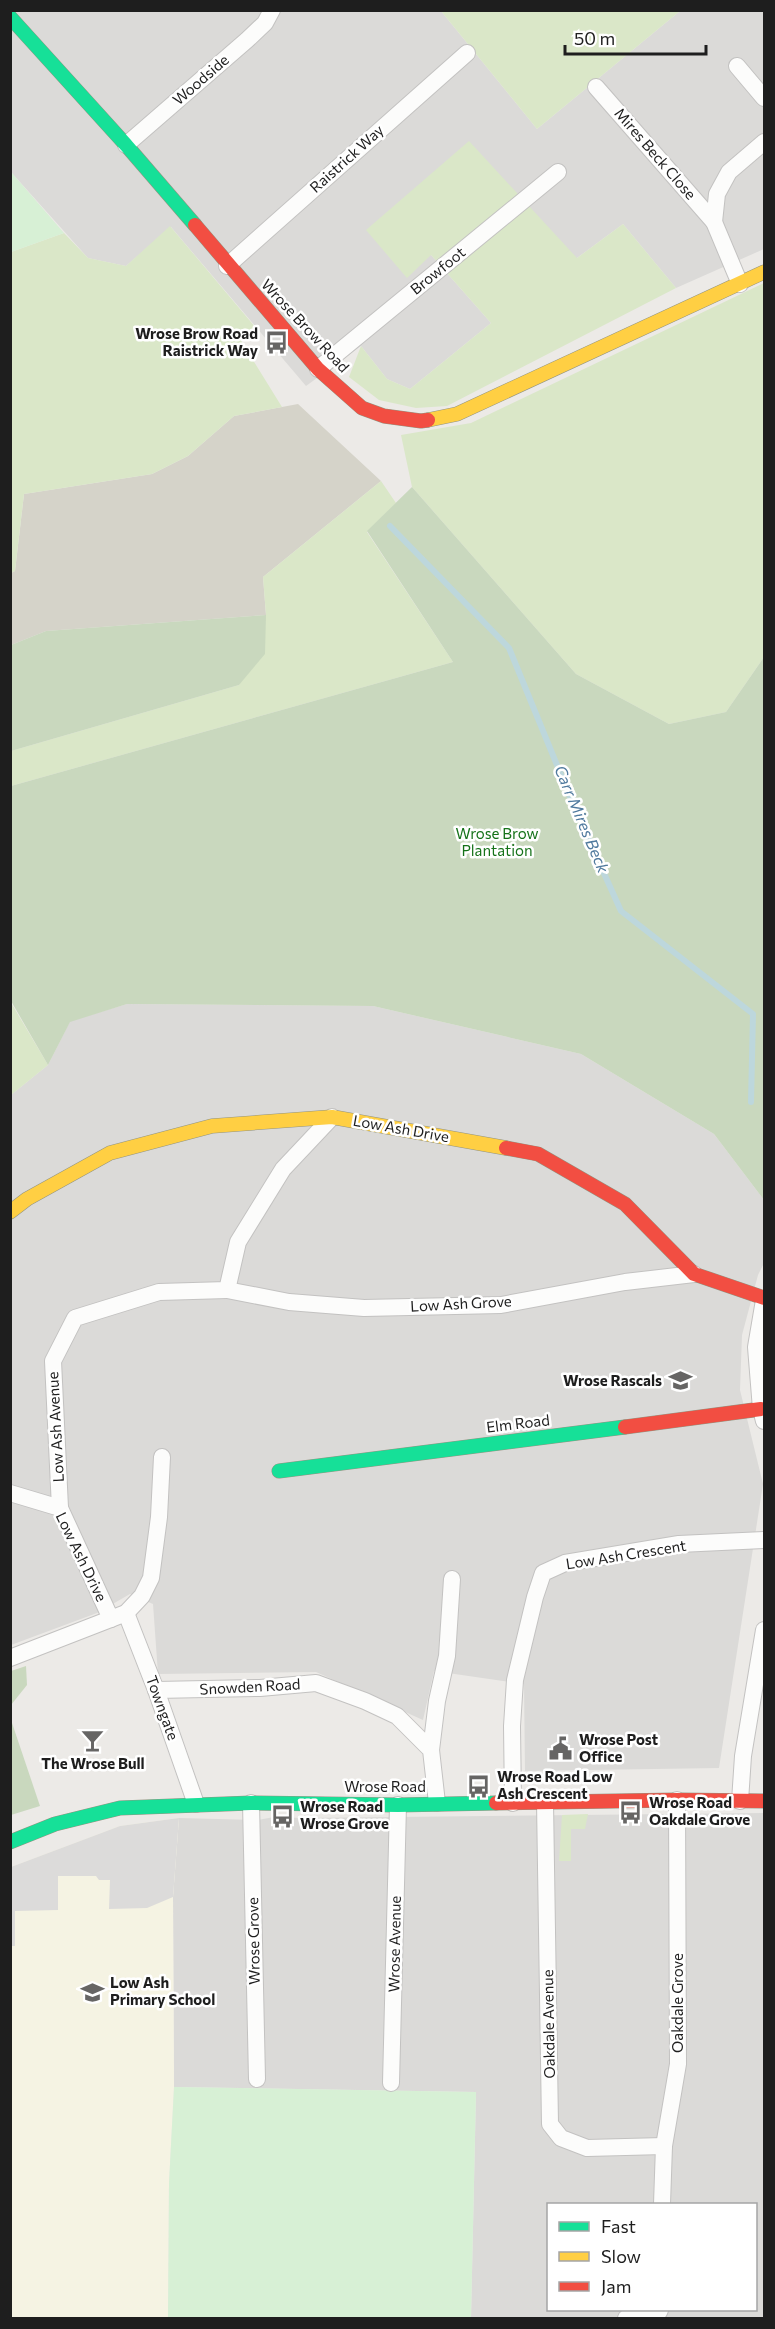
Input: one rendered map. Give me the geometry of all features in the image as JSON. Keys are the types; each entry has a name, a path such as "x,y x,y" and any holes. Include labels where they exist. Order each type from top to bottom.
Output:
{"street":[{"name":"Woodside","path":"126,145 247,40 265,23 272,10"},
{"name":"Wrose Brow Road","path":"10,17 126,145 318,369 362,408 384,416 421,421 457,414 765,272"},
{"name":"Raistrick Way","path":"228,266 467,53"},
{"path":"737,66 765,98"},
{"name":"Mires Beck Close","path":"596,87 714,222 740,284"},
{"name":"Mires Beck Close","path":"714,222 717,194 729,172 765,142"},
{"name":"Browfoot","path":"318,369 558,172"},
{"path":"227,1290 238,1242 283,1169 332,1117"},
{"name":"Low Ash Drive","path":"10,1212 27,1199 110,1153 212,1126 332,1117 538,1154 625,1204 694,1274 765,1299"},
{"name":"Low Ash Grove","path":"227,1290 289,1302 364,1308 501,1305 625,1282 694,1274"},
{"name":"Low Ash Avenue","path":"60,1508 53,1361 75,1318 159,1292 227,1290"},
{"path":"763,1415 756,1347 765,1299"},
{"name":"Elm Road","path":"279,1471 763,1415"},
{"path":"10,1658 118,1616 142,1596 151,1578 159,1517 162,1457"},
{"name":"Low Ash Drive","path":"10,1492 60,1508 118,1616"},
{"name":"Low Ash Crescent","path":"513,1803 512,1726 515,1680 543,1573 565,1563 679,1544 765,1540"},
{"path":"437,1803 431,1750 437,1701 447,1656 452,1579"},
{"name":"Towngate","path":"118,1616 156,1690 196,1804"},
{"path":"741,1801 743,1756 765,1630"},
{"name":"Snowden Road","path":"156,1690 260,1688 316,1683 398,1716 431,1750"},
{"name":"Wrose Road","path":"10,1842 55,1824 120,1808 251,1803 398,1805 677,1800 765,1801"},
{"name":"Oakdale Grove","path":"662,2203 664,2146 678,2064 677,1800"},
{"name":"Oakdale Avenue","path":"545,1802 550,2124 561,2138 587,2148 664,2146"},
{"name":"Wrose Grove","path":"251,1803 257,2079"},
{"name":"Wrose Avenue","path":"391,2083 398,1805"},
{"path":"626,2319 660,2311"}],"shaded area":[{"path":"10,11 441,11 537,129 680,11 764,11 764,249 676,288 623,224 577,258 431,255 491,323 410,389 387,379 361,346 306,386 171,227 126,266 88,258 11,172"},
{"path":"298,404 381,481 263,577 266,615 46,631 11,645 11,573 15,571 24,494 152,474 188,456 234,416"},
{"path":"127,1004 373,1006 581,1054 714,1134 764,1200 764,1263 758,1275 742,1335 740,1390 763,1484 719,1768 525,1771 524,1684 434,1671 423,1720 316,1672 158,1674 153,1604 130,1594 97,1613 11,1645 11,1095 48,1065 70,1021"},
{"path":"764,1813 764,2318 471,2318 476,2092 174,2087 173,1897 179,1818 258,1820 274,1817"},
{"name":"Low Ash Primary School","path":"179,1818 173,1897 174,2087 169,2183 168,2318 11,2318 11,1867 120,1826"},
{"path":"179,1818 173,1897 147,1908 109,1909 110,1880 99,1880 96,1876 58,1876 58,1910 15,1911 15,1946 11,1946 11,1867 120,1826"}],"green space":[{"path":"441,11 680,11 537,129"},
{"path":"469,141 577,258 623,224 676,288 447,406 416,408 379,400 349,377 361,346 387,379 410,389 491,323 431,255 407,278 366,230"},
{"path":"11,172 64,233 11,252"},
{"path":"170,226 256,328 240,339 282,407 234,416 188,456 152,474 24,494 15,571 11,573 11,252 64,233 88,258 126,266"},
{"path":"764,283 764,657 726,712 669,724 576,674 412,487 401,435 471,423"},
{"path":"381,481 396,503 367,532 453,662 11,786 11,751 239,685 266,615 263,577"},
{"name":"Wrose Brow Plantation","path":"412,487 576,674 669,724 726,712 764,657 764,1200 714,1134 581,1054 373,1006 127,1004 70,1022 48,1065 11,1001 11,786 453,662 367,531"},
{"path":"266,615 265,654 239,685 11,751 11,645 46,631"},
{"path":"10,1001 48,1065 11,1095 10,1095"},
{"path":"26,1666 27,1685 11,1705 11,1671"},
{"path":"10,1717 40,1806 11,1815 10,1815"},
{"path":"588,1814 585,1829 571,1829 571,1861 559,1861 562,1815"},
{"path":"174,2087 476,2092 471,2318 168,2318 169,2183"}],"waterway":[{"name":"Carr Mires Beck","path":"390,526 509,648 575,809 621,911 753,1014 751,1102"}],"traffic: fast":[{"path":"10,17 195,225"},
{"path":"279,1471 625,1427"},
{"path":"10,1842 55,1824 120,1808 251,1803 398,1805 496,1803"}],"traffic: slow":[{"path":"428,420 457,414 764,272"},
{"path":"10,1212 27,1199 110,1153 212,1126 332,1117 506,1148"}],"traffic: jam":[{"path":"195,225 318,369 362,408 384,416 428,420"},
{"path":"506,1148 538,1154 625,1204 694,1274 764,1298"},
{"path":"625,1427 761,1409"},
{"path":"496,1803 764,1801"}],"place":[{"name":"Wrose Brow Road Raistrick Way","path":"276,343"},
{"name":"Wrose Rascals","path":"680,1381"},
{"name":"The Wrose Bull","path":"93,1740"},
{"name":"Wrose Post Office","path":"561,1749"},
{"name":"Wrose Road Low Ash Crescent","path":"479,1786"},
{"name":"Wrose Road Oakdale Grove","path":"631,1812"},
{"name":"Wrose Road Wrose Grove","path":"282,1816"},
{"name":"Low Ash Primary School","path":"92,1992"}]}
